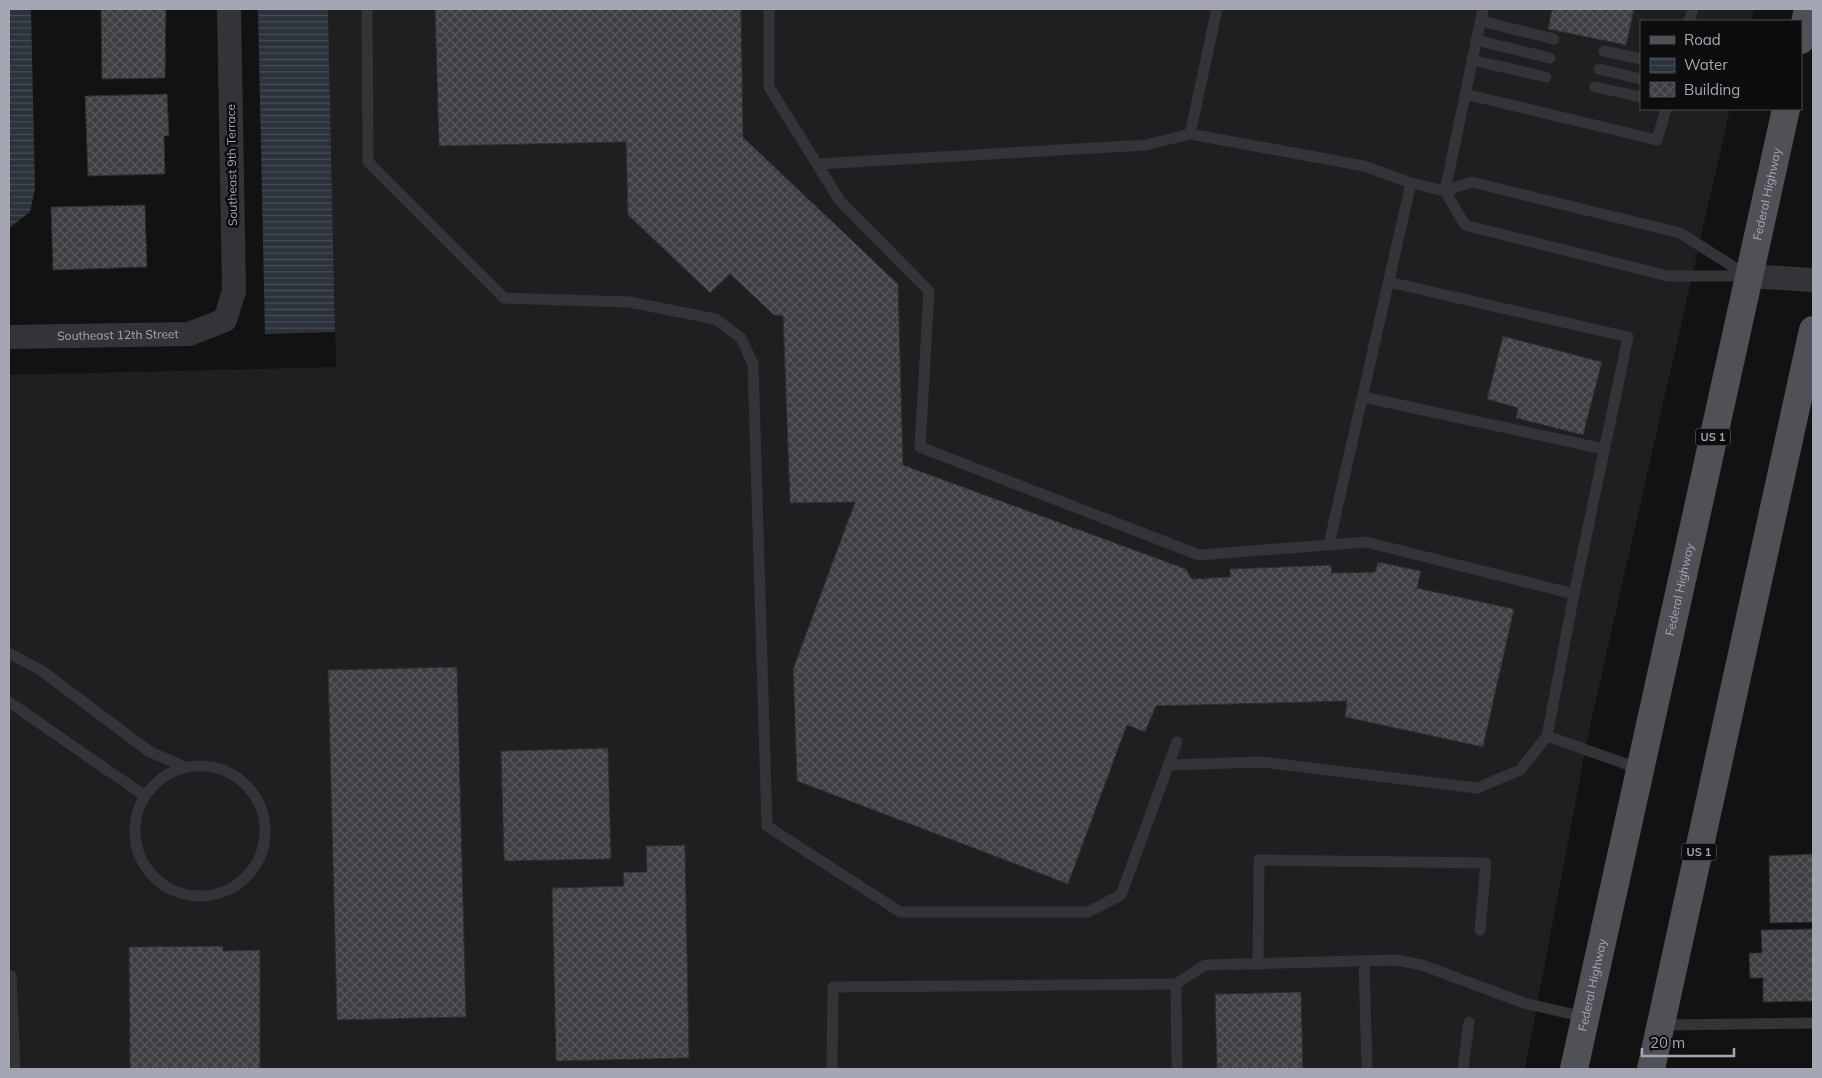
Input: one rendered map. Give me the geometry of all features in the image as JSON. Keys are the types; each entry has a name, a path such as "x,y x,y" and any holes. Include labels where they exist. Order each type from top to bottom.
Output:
{"main road":[{"path":"1802,36 1808,9"},
{"name":"Federal Highway","path":"1574,1069 1786,110"},
{"name":"US 1","path":"1652,1069 1813,330"}],"street":[{"name":"Southeast 9th Terrace","path":"225,320 234,291 229,9"},
{"path":"1748,276 1813,280"},
{"name":"Southeast 12th Street","path":"9,337 189,334 225,320"}],"lane":[{"path":"367,9 368,162 504,298 629,302 715,319 741,338 753,364 767,826 900,912 1088,912 1121,895 1177,742"},
{"path":"769,9 769,87 840,201 929,291 920,447 1199,555 1366,542 1574,594"},
{"path":"1190,134 1217,9"},
{"path":"1483,9 1445,191 1466,225 1668,276 1748,276"},
{"path":"1481,20 1554,39"},
{"path":"1476,40 1550,58"},
{"path":"1604,51 1640,59"},
{"path":"1472,60 1546,76"},
{"path":"1599,69 1640,79"},
{"path":"1595,87 1640,98"},
{"path":"1466,94 1657,140 1666,110"},
{"path":"818,164 1146,145 1190,134 1364,166 1411,183 1445,191 1471,182 1680,233 1748,276"},
{"path":"1329,544 1411,183"},
{"path":"1168,765 1261,762 1477,788 1520,770 1547,736 1574,594 1628,337 1389,282"},
{"path":"1363,397 1604,449"},
{"path":"9,653 42,671 150,752 186,767 212,767 236,776 254,794 265,817 265,843 255,867 238,885 214,895 188,896 164,886 146,869 136,845 136,819 145,796 163,778 186,767"},
{"path":"9,702 145,796"},
{"path":"1547,736 1640,770"},
{"path":"1258,964 1259,860 1486,863 1480,930"},
{"path":"832,1069 833,987 1176,984 1205,966 1398,960 1422,966 1524,1003 1585,1017"},
{"path":"1364,961 1367,1069"},
{"path":"9,976 11,976 15,1069"},
{"path":"1176,984 1177,1069"},
{"path":"1463,1069 1469,1022"},
{"path":"1661,1025 1813,1023"}],"shaded area":[{"path":"328,9 1754,9 1751,20 1640,20 1640,110 1730,110 1590,726 1525,1069 9,1069 9,375 336,367"}],"water":[{"path":"9,9 31,9 35,189 30,212 9,228"},
{"path":"258,9 328,9 335,332 265,334"}],"building":[{"path":"101,9 166,9 165,78 102,79"},
{"path":"435,9 741,9 743,137 898,284 903,465 1186,569 1192,579 1230,577 1230,569 1331,565 1332,573 1375,572 1378,562 1421,571 1417,588 1514,609 1483,747 1345,717 1347,701 1156,706 1145,732 1127,725 1068,884 797,781 793,669 855,502 790,503 783,316 774,315 730,274 710,293 628,215 626,142 439,146"},
{"path":"1552,9 1634,9 1626,45 1548,29"},
{"path":"167,94 169,136 164,136 165,174 88,176 85,96"},
{"path":"145,205 147,267 53,270 51,207"},
{"path":"1503,336 1602,362 1583,435 1516,418 1518,408 1487,399"},
{"path":"457,667 466,1017 337,1020 328,670"},
{"path":"608,748 611,859 504,861 501,751"},
{"path":"685,845 689,1058 556,1061 552,888 624,886 623,872 647,872 646,846"},
{"path":"1813,854 1813,922 1770,923 1769,856"},
{"path":"1813,929 1813,1001 1763,1002 1763,978 1750,978 1749,953 1762,953 1761,930"},
{"path":"223,946 223,951 260,950 260,1069 130,1069 129,947"},
{"path":"1301,992 1303,1069 1217,1069 1215,994"}]}
